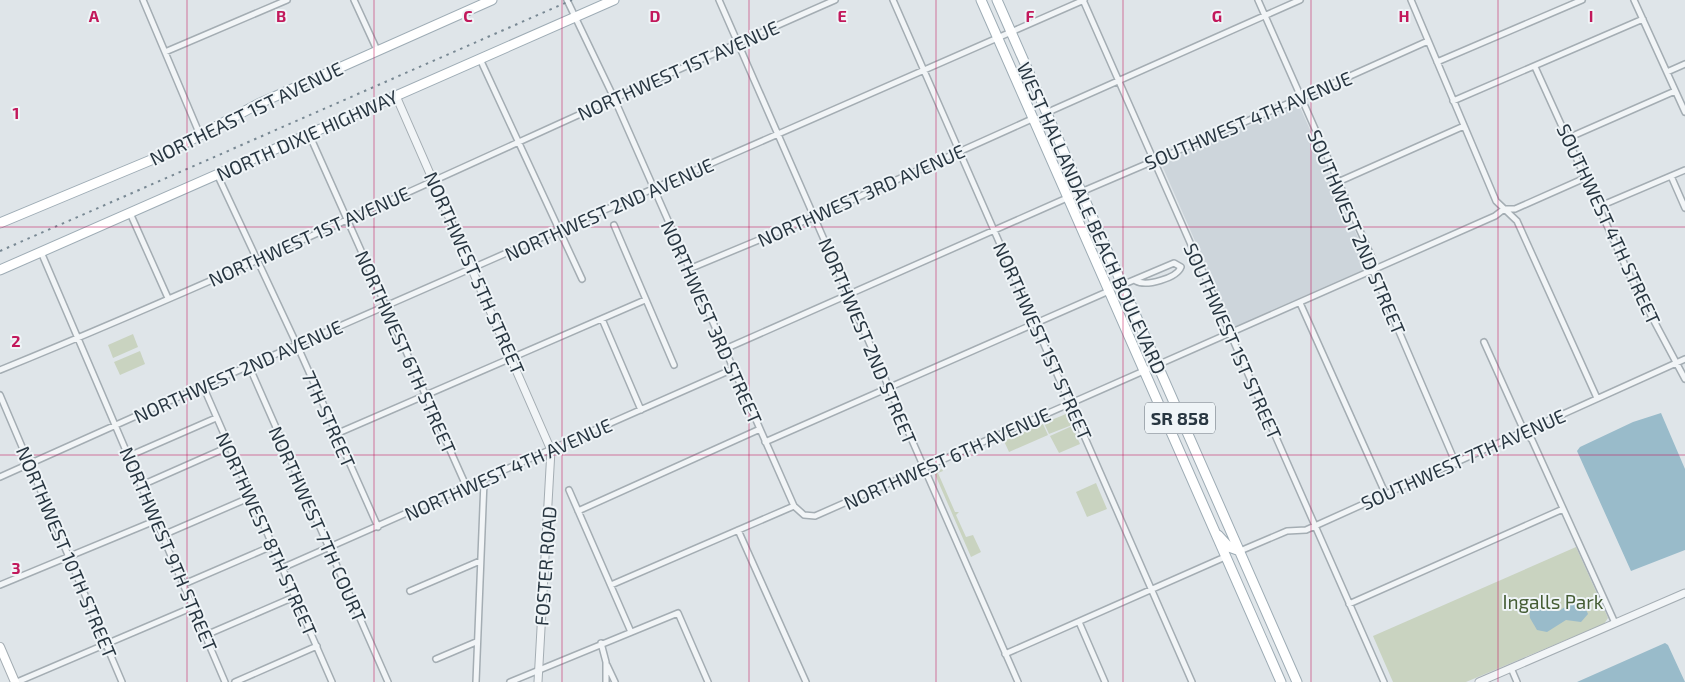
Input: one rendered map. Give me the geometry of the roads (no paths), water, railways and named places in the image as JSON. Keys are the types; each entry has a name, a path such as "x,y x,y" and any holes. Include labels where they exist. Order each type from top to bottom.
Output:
{"main road":[{"name":"NORTHEAST 1ST AVENUE","path":"0,223 163,155 258,104 492,0"},
{"name":"NORTH DIXIE HIGHWAY","path":"0,270 614,0"},
{"name":"WEST HALLANDALE BEACH BOULEVARD","path":"981,0 1281,682"},
{"name":"WEST HALLANDALE BEACH BOULEVARD","path":"997,0 1156,366 1297,682"},
{"path":"1214,531 1229,546 1240,551"},
{"path":"1225,557 1237,561 1250,573"},
{"path":"0,647 16,682"}],"street":[{"path":"143,0 200,135"},
{"path":"165,52 287,0"},
{"path":"354,0 377,50"},
{"name":"NORTHWEST 3RD STREET","path":"566,0 576,17 614,98 794,506 804,515"},
{"name":"NORTHWEST 2ND STREET","path":"718,0 1018,682"},
{"name":"NORTHWEST 1ST AVENUE","path":"0,370 79,338 520,144 614,98 835,0"},
{"name":"NORTHWEST 1ST STREET","path":"893,0 1192,682"},
{"name":"NORTHWEST 2ND AVENUE","path":"0,477 203,386 1084,0"},
{"name":"SOUTHWEST 1ST STREET","path":"1084,0 1384,682"},
{"name":"SOUTHWEST 2ND STREET","path":"1258,0 1374,260 1373,271 1456,464"},
{"path":"1045,113 1300,0"},
{"path":"1411,0 1496,201 1517,221 1597,398"},
{"path":"1437,62 1582,0"},
{"path":"1634,0 1685,112"},
{"path":"1453,101 1643,19"},
{"name":"SOUTHWEST 4TH AVENUE","path":"1068,198 1428,41"},
{"path":"480,59 582,279"},
{"path":"1667,72 1685,64"},
{"name":"SOUTHWEST 4TH STREET","path":"1535,67 1642,300 1678,362 1685,379"},
{"path":"1568,138 1675,91"},
{"name":"NORTHWEST 5TH STREET","path":"396,96 512,356 551,450"},
{"name":"NORTHWEST 3RD AVENUE","path":"689,269 814,217 1032,119"},
{"path":"1338,182 1464,126"},
{"name":"NORTHWEST 6TH STREET","path":"309,134 467,488"},
{"path":"1598,207 1685,170"},
{"name":"7TH STREET","path":"217,174 378,527"},
{"path":"1671,176 1685,208"},
{"name":"NORTHWEST 6TH AVENUE","path":"804,515 815,516 1373,271 1495,216 1504,209 1515,209 1585,178"},
{"path":"725,349 1068,198"},
{"path":"130,213 168,298"},
{"path":"614,225 674,365"},
{"name":"NORTHWEST 9TH STREET","path":"41,252 225,682"},
{"path":"1122,285 1174,263 1181,267 1177,273 1150,284 1142,284 1136,280"},
{"path":"765,442 1109,291"},
{"path":"336,434 512,356 645,300"},
{"path":"1300,303 1386,494"},
{"path":"602,319 641,410"},
{"path":"1484,342 1525,433 1532,440 1615,623"},
{"name":"SOUTHWEST 7TH AVENUE","path":"1240,551 1287,531 1302,530 1315,526 1525,433 1597,398 1685,359"},
{"name":"NORTHWEST 7TH COURT","path":"249,366 388,682"},
{"name":"NORTHWEST 4TH AVENUE","path":"282,568 733,369"},
{"name":"NORTHWEST 8TH STREET","path":"203,386 332,682"},
{"name":"NORTHWEST 10TH STREET","path":"0,395 122,682"},
{"path":"129,456 216,418"},
{"path":"578,511 760,429"},
{"path":"142,485 228,447"},
{"name":"FOSTER ROAD","path":"538,682 551,450"},
{"path":"476,682 476,642 484,480"},
{"path":"569,490 631,632"},
{"path":"163,535 251,497"},
{"path":"611,585 794,506"},
{"path":"1349,604 1564,509"},
{"path":"0,585 157,520"},
{"path":"738,530 806,682"},
{"path":"184,584 272,546"},
{"path":"1005,654 1225,557"},
{"path":"410,591 480,561"},
{"path":"1479,682 1489,680 1511,668 1685,594"},
{"path":"206,635 294,597"},
{"path":"16,682 194,607"},
{"path":"510,682 601,643 678,613 708,682"},
{"path":"1079,622 1105,682"},
{"path":"436,659 476,642"},
{"path":"601,643 606,662 615,682"},
{"path":"235,682 317,646"},
{"path":"606,662 606,682"},
{"path":"1511,668 1517,682"}],"water":[{"path":"1661,413 1685,469 1685,550 1631,571 1577,451 1580,447 1633,422"},
{"path":"1579,601 1584,605 1588,614 1581,622 1566,620 1547,632 1537,630 1530,618 1529,609 1532,606 1559,611 1571,603"},
{"path":"1665,643 1668,645 1685,682 1577,682"}],"railway":[{"path":"0,251 572,0"}],"park label":[{"name":"Ingalls Park","path":"1553,601"}]}
